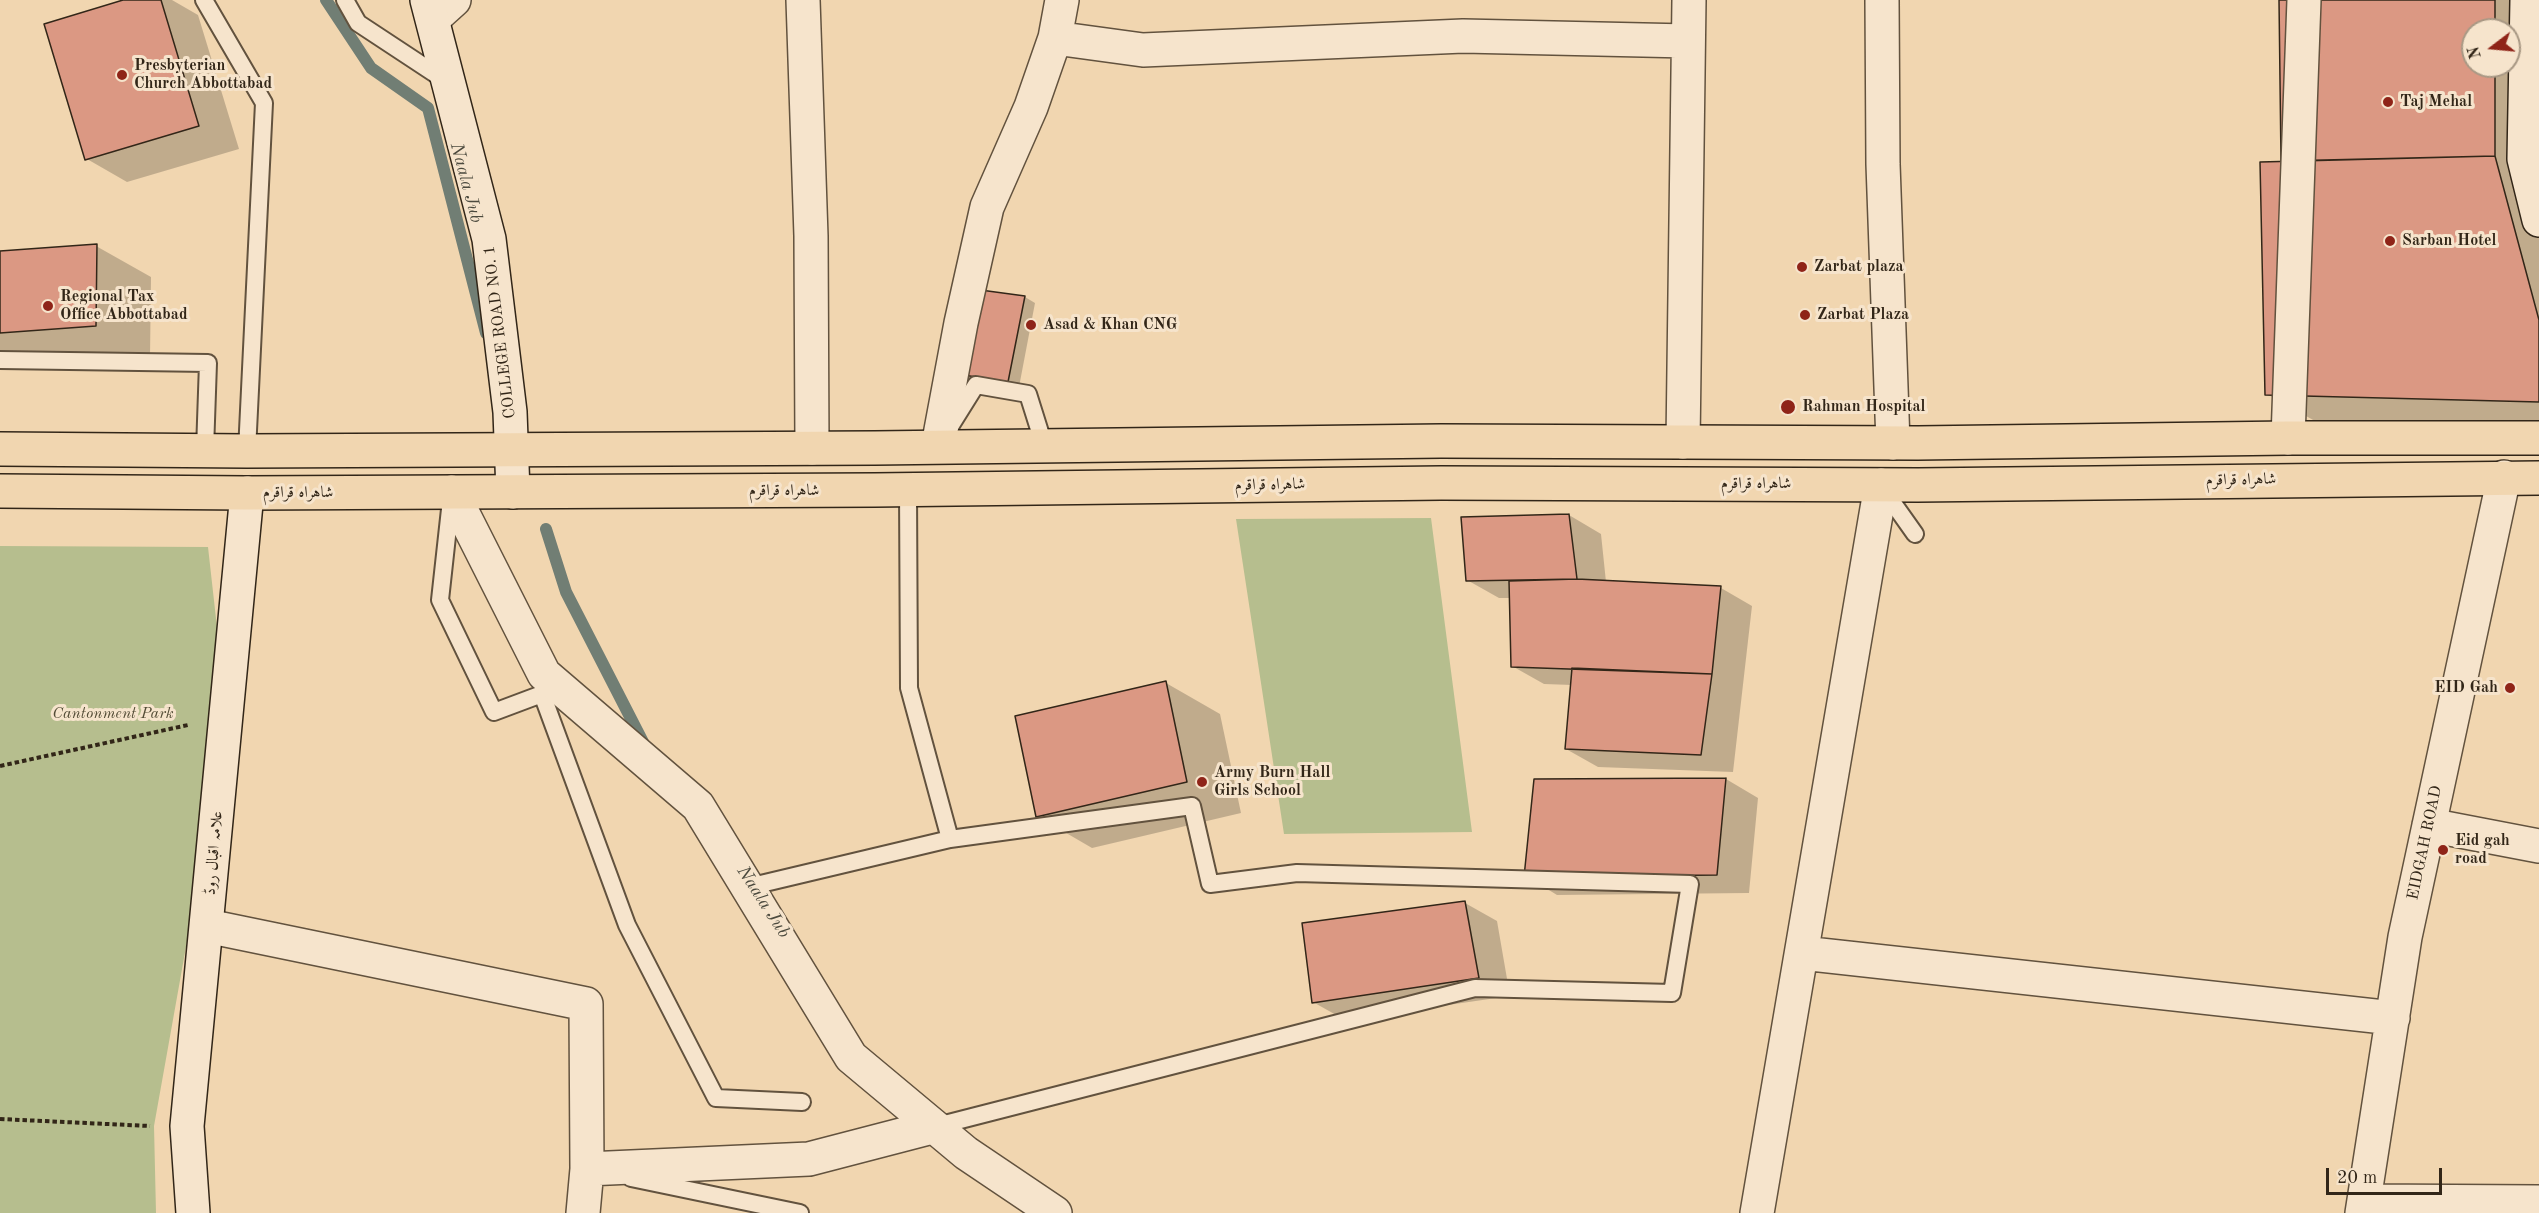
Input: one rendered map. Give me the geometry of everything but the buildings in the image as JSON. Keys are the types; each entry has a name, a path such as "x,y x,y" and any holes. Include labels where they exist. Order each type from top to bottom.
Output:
{"highway":[{"path":"0,448 247,451 512,450 1441,441 1893,443 2288,438 2539,438"},
{"name":"شاہراہ قراقرم","path":"0,491 247,493 908,490 1441,483 1881,485 2539,478"}],"street":[{"path":"803,0 811,236 812,448"},
{"path":"938,446 961,322 987,207 1031,107 1055,38 1062,0"},
{"path":"1683,442 1689,0"},
{"path":"1882,0 1883,164 1893,443"},
{"path":"2288,438 2304,0"},
{"path":"2528,0 2524,159 2539,220"},
{"name":"COLLEGE ROAD NO. 1","path":"438,6 449,83 489,239 510,412 513,492"},
{"path":"1055,38 1143,50 1463,36 1688,41"},
{"name":"EIDGAH ROAD","path":"2363,1207 2405,938 2504,477"},
{"path":"1757,1213 1881,485"},
{"path":"452,492 544,674 698,806 851,1057 932,1127 1055,1213"},
{"name":"علامہ اقبال روڈ","path":"193,1213 187,1126 247,493"},
{"path":"2429,825 2539,846"},
{"path":"207,926 586,1004 587,1169 583,1213"},
{"path":"1802,953 2393,1018"},
{"path":"587,1169 809,1159 932,1127"},
{"path":"2363,1207 2539,1202"}],"lane":[{"path":"204,0 264,103 247,451"},
{"path":"345,0 358,23 449,83"},
{"path":"0,360 208,363 205,450"},
{"path":"938,446 976,385 1028,394 1044,445"},
{"path":"1881,485 1915,534"},
{"path":"908,490 909,688 950,839"},
{"path":"452,492 440,600 494,712 542,694 627,925 716,1098 802,1102"},
{"path":"748,887 950,839 1192,806 1210,884 1297,873 1690,884 1672,993 1475,988 932,1127"},
{"path":"587,1169 800,1213"}],"path":[{"path":"0,765 227,717"},
{"path":"0,1119 154,1126"}],"green space":[{"path":"1431,518 1472,832 1284,834 1236,519"},
{"name":"Cantonment Park","path":"0,546 208,547 227,717 154,1126 156,1213 0,1213"}],"waterway":[{"name":"Naala Jub","path":"326,0 371,68 428,108 486,333"},
{"name":"Naala Jub","path":"546,529 566,592 645,746"}],"place":[{"name":"Presbyterian Church Abbottabad","path":"122,75"},
{"name":"Taj Mehal","path":"2388,102"},
{"name":"Sarban Hotel","path":"2390,241"},
{"name":"Zarbat plaza","path":"1802,267"},
{"name":"Regional Tax Office Abbottabad","path":"48,306"},
{"name":"Zarbat Plaza","path":"1805,315"},
{"name":"Asad & Khan CNG","path":"1031,325"},
{"name":"Rahman Hospital","path":"1788,407"},
{"name":"EID Gah","path":"2510,688"},
{"name":"Army Burn Hall Girls School","path":"1202,782"},
{"name":"Eid gah road","path":"2443,850"}]}
